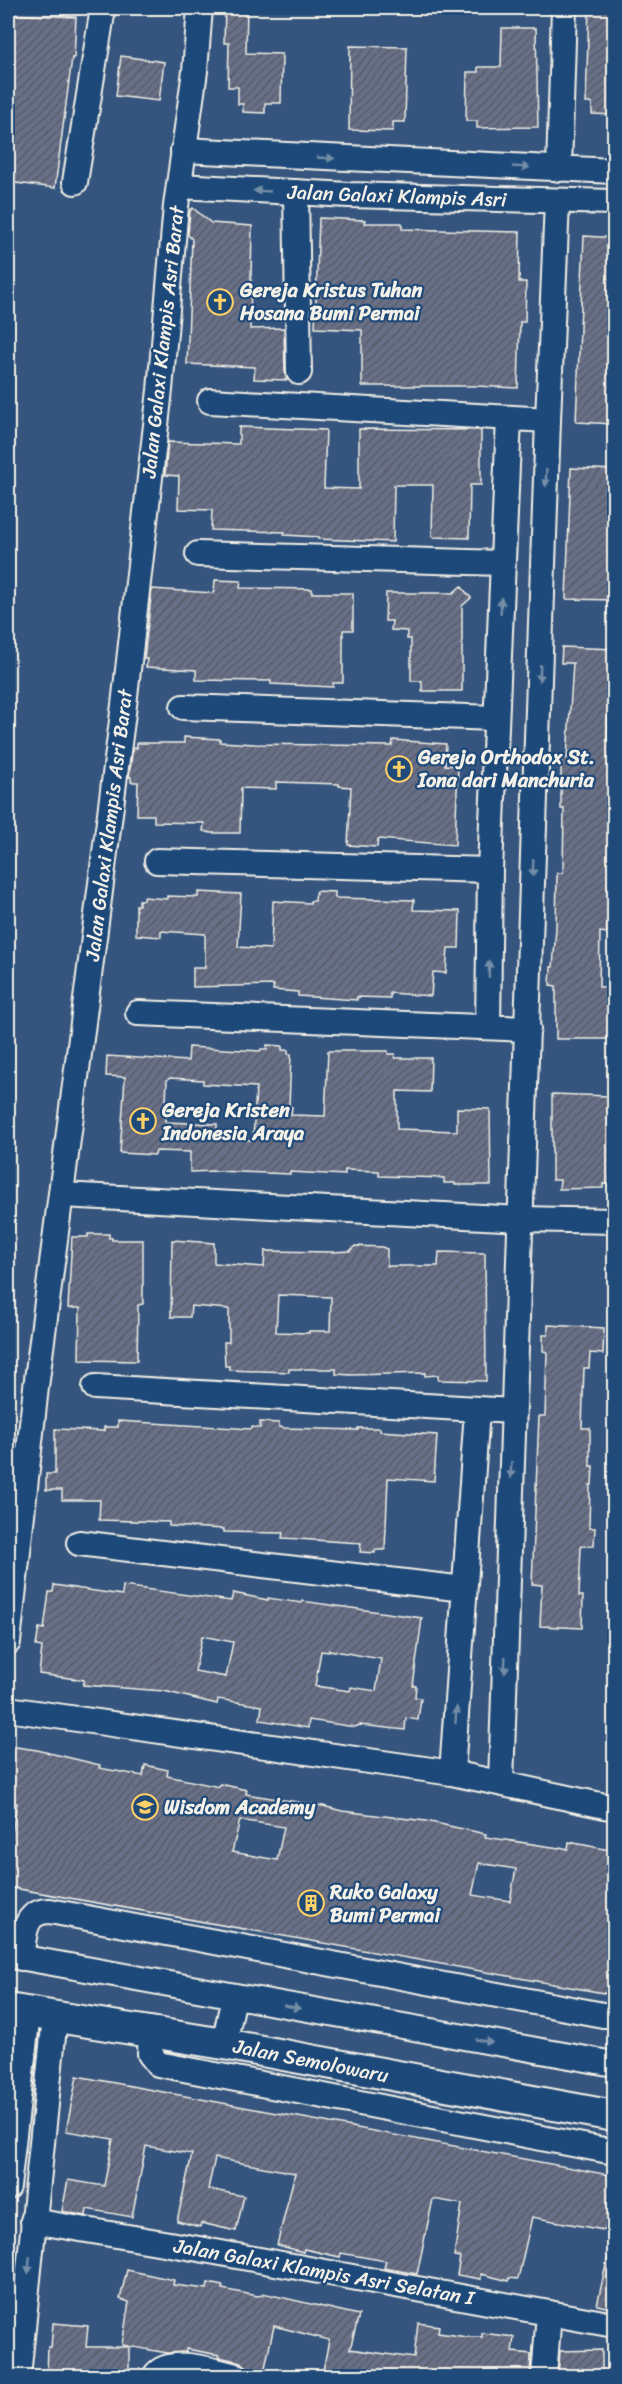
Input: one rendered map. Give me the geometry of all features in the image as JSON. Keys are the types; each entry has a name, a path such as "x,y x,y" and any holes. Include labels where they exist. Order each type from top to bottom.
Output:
{"main road":[{"name":"Jalan Semolowaru","path":"30,2013 151,2033 230,2020 376,2073 615,2116"}],"street":[{"path":"75,182 103,8"},
{"name":"Jalan Galaxi Klampis Asri Barat","path":"8,1642 36,1387 132,634 183,150 195,71 200,8"},
{"path":"559,169 564,8"},
{"name":"Jalan Galaxi Klampis Asri","path":"183,150 615,171"},
{"path":"415,197 416,162"},
{"name":"Jalan Galaxi Klampis Asri","path":"179,186 415,197 615,202"},
{"path":"296,192 298,372"},
{"path":"501,1782 557,201"},
{"path":"210,401 548,420"},
{"path":"488,1027 490,870 509,418"},
{"path":"198,554 502,563"},
{"path":"183,707 496,718"},
{"path":"157,861 490,870"},
{"path":"138,1013 528,1029"},
{"path":"62,1195 521,1219 615,1221"},
{"path":"94,1387 513,1411"},
{"path":"452,1773 477,1410"},
{"path":"79,1543 464,1589"},
{"path":"8,1708 452,1773 615,1808"},
{"path":"615,2015 603,2015 293,1959 50,1911 35,1914 28,1921 14,1957 230,2020 615,2064"},
{"path":"8,2187 30,2013"},
{"path":"18,2376 39,2165 30,2013"},
{"path":"151,2033 150,2054 158,2064 615,2152"},
{"path":"369,2104 376,2073"},
{"path":"10,2162 39,2165"},
{"name":"Jalan Galaxi Klampis Asri Selatan I","path":"33,2221 200,2249 615,2325"},
{"path":"544,2376 549,2313"},
{"path":"155,2376 163,2368 177,2364 237,2376"}],"building":[{"path":"225,8 247,8 246,53 282,54 281,103 265,103 265,113 243,112 243,104 238,104 238,87 228,87 229,43 224,43"},
{"path":"589,8 615,8 615,115 592,114 592,103 586,103"},
{"path":"8,14 76,17 74,58 72,58 55,188 8,182"},
{"path":"502,28 536,28 538,127 477,128 477,121 466,121 467,72 478,72 478,67 501,67"},
{"path":"350,46 407,47 405,122 393,122 393,131 349,130"},
{"path":"121,56 164,62 159,101 116,96"},
{"name":"Gereja Kristus Tuhan Hosana Bumi Permai","path":"193,208 211,223 252,226 250,329 284,328 287,380 254,379 255,367 187,364 192,239 188,235 190,211"},
{"path":"319,218 365,220 364,223 402,223 402,229 520,232 519,282 526,282 525,322 520,322 518,388 362,386 362,330 315,328"},
{"path":"584,236 615,238 615,424 576,422"},
{"path":"239,427 326,430 324,488 359,489 359,429 481,430 481,485 470,485 469,538 432,537 433,485 394,485 393,542 318,539 319,537 284,535 285,532 211,530 212,510 178,509 179,476 165,475 168,442 239,444"},
{"path":"571,468 615,470 615,600 566,599"},
{"path":"215,580 241,581 240,588 312,589 312,593 353,593 353,630 343,630 343,683 333,683 333,687 271,684 271,681 196,680 196,670 146,667 147,659 144,659 152,589 214,593"},
{"path":"461,586 471,598 462,606 462,691 422,691 422,681 411,681 411,639 407,639 407,631 391,630 392,621 385,621 386,593 453,593"},
{"path":"562,647 615,649 615,705 608,705 607,740 615,740 615,821 613,821 611,885 608,885 607,933 600,932 599,987 615,987 615,1039 556,1039 556,986 550,985 556,928 557,873 563,873 564,809 561,809 561,758 567,758 573,663 561,663"},
{"path":"184,737 255,744 392,746 393,740 446,744 445,765 458,766 455,845 378,839 377,847 348,845 351,787 339,786 339,784 276,782 276,789 241,788 240,833 211,833 203,831 204,823 154,822 154,815 137,815 138,782 131,782 131,777 129,777 133,748 137,748 137,743 184,743"},
{"path":"316,891 335,892 335,898 414,900 413,910 460,911 459,948 448,948 446,973 433,972 431,996 390,993 390,998 357,997 357,1000 298,996 298,992 273,990 274,985 193,987 193,968 205,968 205,934 161,931 161,937 136,935 136,905 139,905 139,900 144,900 144,897 167,899 167,896 198,897 198,892 241,894 238,947 271,949 273,901 310,903 310,901 315,901"},
{"path":"267,1045 282,1046 282,1050 288,1050 288,1054 291,1054 289,1107 292,1107 291,1115 325,1116 328,1051 388,1051 388,1054 395,1054 395,1058 431,1058 430,1092 397,1091 397,1129 457,1131 457,1108 490,1109 491,1185 455,1185 455,1183 444,1183 444,1178 379,1176 379,1171 345,1170 345,1175 290,1172 290,1174 190,1172 190,1152 156,1151 155,1155 120,1153 125,1077 106,1076 107,1056 188,1061 189,1047 260,1051 267,1049","holes":["170,1078 203,1080 203,1084 256,1087 253,1140 217,1139 217,1124 165,1122 167,1080"]},
{"path":"552,1094 610,1096 609,1121 615,1122 615,1152 612,1152 610,1184 603,1184 603,1188 559,1189 560,1180 552,1180"},
{"path":"88,1234 109,1234 112,1240 143,1240 143,1304 138,1305 137,1361 79,1360 80,1308 68,1308 72,1237 88,1237"},
{"path":"172,1240 214,1243 214,1263 264,1267 265,1251 333,1252 350,1251 355,1246 382,1247 387,1249 387,1266 438,1266 439,1252 485,1253 486,1381 438,1380 438,1375 425,1376 425,1373 336,1374 336,1369 289,1369 289,1372 229,1370 229,1366 225,1366 224,1342 229,1342 229,1309 191,1306 190,1317 171,1317","holes":["278,1295 331,1297 330,1331 276,1332"]},
{"path":"548,1325 604,1328 603,1354 590,1353 589,1368 584,1368 582,1428 590,1428 590,1466 593,1466 589,1528 595,1528 594,1546 581,1546 579,1596 583,1596 582,1628 540,1626 542,1585 532,1584 539,1416 545,1416 547,1352 543,1351 543,1335 548,1335"},
{"path":"118,1421 252,1429 252,1427 260,1428 260,1422 279,1423 279,1427 285,1428 358,1430 358,1428 380,1428 380,1431 437,1435 434,1481 388,1478 385,1550 375,1550 375,1553 360,1552 361,1543 282,1538 283,1533 224,1532 224,1529 169,1526 169,1522 99,1520 100,1500 62,1500 62,1490 46,1490 46,1474 55,1474 55,1429 104,1431 104,1427 118,1427"},
{"path":"54,1585 122,1595 123,1586 231,1601 233,1593 268,1600 268,1598 302,1603 302,1601 422,1618 413,1686 416,1686 415,1697 421,1698 418,1720 406,1718 405,1730 360,1725 355,1727 309,1720 308,1728 260,1720 262,1706 218,1699 217,1704 164,1691 83,1685 84,1680 39,1674 42,1647 36,1646 39,1628 44,1629 49,1592 53,1592","holes":["202,1636 233,1642 226,1677 195,1671","329,1650 381,1659 376,1691 351,1687 350,1691 315,1686 321,1651 329,1652"]},
{"path":"9,1746 37,1750 100,1765 99,1768 143,1776 145,1765 168,1770 167,1776 219,1787 220,1784 247,1790 246,1794 342,1811 426,1821 486,1834 485,1837 568,1849 569,1842 615,1851 615,1995 8,1887 8,1857 17,1803 8,1801","holes":["240,1820 284,1827 277,1860 232,1852","479,1863 516,1869 510,1901 472,1895"]},
{"path":"77,2076 615,2176 615,2232 532,2217 518,2279 509,2278 509,2281 481,2274 481,2279 457,2275 460,2257 454,2256 462,2204 433,2199 417,2274 384,2268 386,2261 341,2253 340,2257 304,2249 303,2252 277,2245 295,2173 215,2158 208,2189 244,2196 236,2231 201,2223 200,2227 177,2221 192,2154 146,2146 132,2217 87,2209 86,2216 62,2211 68,2180 104,2186 113,2139 66,2131"},
{"path":"608,2256 615,2257 615,2309 597,2305"},
{"path":"127,2270 174,2280 173,2285 207,2289 208,2283 223,2286 222,2289 258,2296 263,2293 359,2315 350,2349 414,2358 418,2323 439,2326 438,2333 467,2337 482,2337 482,2333 514,2337 512,2352 531,2354 530,2376 322,2376 329,2340 274,2326 264,2372 249,2369 241,2362 219,2357 219,2355 186,2349 186,2352 167,2353 122,2345 129,2302 120,2299"},
{"path":"53,2323 88,2326 86,2347 129,2347 129,2376 47,2376 48,2347 51,2347"},
{"path":"602,2350 602,2376 558,2376 560,2351"}],"place":[{"name":"Gereja Kristus Tuhan Hosana Bumi Permai","path":"220,302"},
{"name":"Gereja Orthodox St. Iona dari Manchuria","path":"399,769"},
{"name":"Gereja Kristen Indonesia Araya","path":"143,1121"},
{"name":"Wisdom Academy","path":"145,1807"},
{"name":"Ruko Galaxy Bumi Permai","path":"311,1903"}]}
